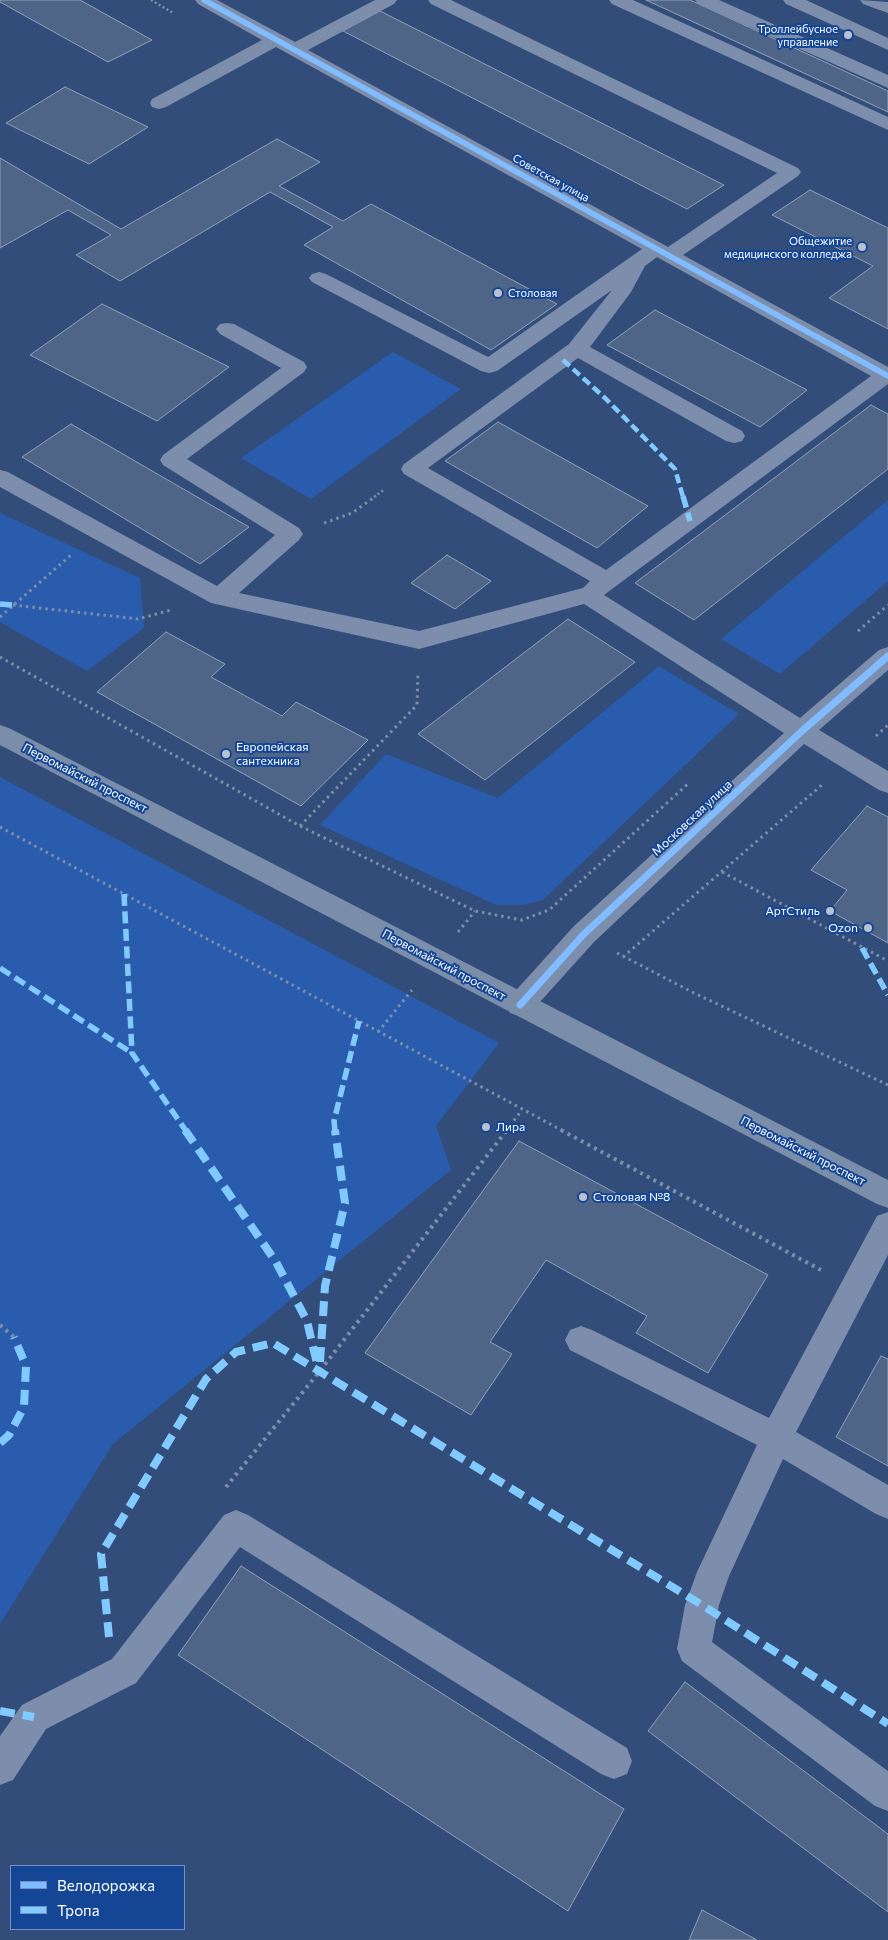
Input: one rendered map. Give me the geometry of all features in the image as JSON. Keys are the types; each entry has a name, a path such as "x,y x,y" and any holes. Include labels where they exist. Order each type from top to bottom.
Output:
{"main road":[{"name":"Первомайский проспект","path":"0,734 888,1195"}],"street":[{"name":"Советская улица","path":"204,0 887,376"},
{"path":"296,49 388,0"},
{"path":"319,278 489,366 637,262 662,252 791,172 436,0"},
{"path":"618,0 888,124"},
{"path":"704,0 888,82"},
{"path":"792,0 888,45"},
{"path":"802,0 888,37"},
{"path":"869,0 888,8"},
{"path":"159,103 277,40"},
{"path":"606,580 412,469 577,349 621,292 637,262"},
{"path":"219,596 291,534 171,460 296,367 227,330"},
{"path":"577,349 734,436"},
{"path":"0,477 219,596 419,640 587,595 887,376"},
{"path":"587,595 888,784"},
{"name":"Московская улица","path":"520,1005 584,934 802,731 888,656"},
{"path":"888,1226 776,1438 714,1572 702,1605 694,1650 888,1793"},
{"path":"581,1340 776,1438 888,1503"},
{"path":"0,1767 34,1717 124,1671 236,1526 614,1761"}],"path":[{"path":"291,534 352,513 412,469"},
{"path":"0,616 100,530"},
{"path":"13,606 138,618 219,596"},
{"path":"853,636 888,605"},
{"path":"300,826 417,705 419,640"},
{"path":"0,657 300,826 475,911 522,920 548,910 695,778"},
{"path":"888,725 623,957 692,992 888,1085"},
{"path":"0,827 855,1288"},
{"path":"722,872 888,961"},
{"path":"220,1494 319,1372 522,1110"},
{"path":"0,1325 14,1337"}],"shaded area":[{"path":"393,352 461,389 311,499 241,458"},
{"path":"888,500 888,581 780,674 721,639"},
{"path":"0,513 140,578 144,628 87,671 0,622"},
{"path":"659,666 739,714 543,900 522,905 496,905 320,825 386,754 498,798"},
{"path":"0,777 499,1043 436,1126 451,1170 113,1444 0,1624"}],"building":[{"path":"0,0 80,0 152,40 108,62 0,2"},
{"path":"646,0 690,0 888,91 888,112"},
{"path":"380,11 724,185 687,209 343,31"},
{"path":"65,87 148,127 89,164 6,123"},
{"path":"277,139 320,162 279,186 343,221 371,204 557,304 491,350 304,245 333,227 270,192 120,281 76,255 111,235 68,210 0,248 0,158 121,229"},
{"name":"Общежитие медицинского колледжа","path":"810,190 888,228 888,329 829,298 873,266 772,215"},
{"path":"102,304 229,367 157,421 30,355"},
{"path":"655,310 807,390 760,427 607,345"},
{"path":"871,405 888,414 888,469 694,620 635,583"},
{"path":"498,422 648,506 597,548 445,461"},
{"path":"71,424 249,527 200,564 22,457"},
{"path":"447,555 491,581 455,609 411,583"},
{"path":"568,619 635,662 485,780 418,734"},
{"path":"166,632 225,664 211,677 282,716 296,702 368,740 301,806 97,692"},
{"path":"867,806 888,817 888,943 830,911 847,890 811,870"},
{"path":"519,1141 768,1275 708,1373 636,1333 647,1316 546,1260 490,1342 512,1354 471,1415 365,1353"},
{"path":"881,1356 888,1359 888,1466 836,1437"},
{"path":"241,1566 624,1809 568,1911 178,1655"},
{"path":"685,1682 888,1834 888,1912 648,1731"},
{"path":"702,1910 757,1940 689,1940"}],"marked path":[{"path":"563,360 605,398 675,469 690,521"},
{"path":"0,604 13,605"},
{"path":"124,894 132,1053 276,1262 307,1321 319,1372"},
{"path":"862,948 888,995"},
{"path":"0,968 132,1053"},
{"path":"320,1362 325,1286 345,1203 334,1121 359,1021"},
{"path":"0,1443 9,1435 24,1407 26,1366 14,1337"},
{"path":"109,1637 101,1554 206,1379 236,1352 273,1343 702,1605 888,1724"},
{"path":"0,1711 34,1717"}],"cycle path":[{"path":"204,0 888,376"},
{"path":"520,1005 584,934 802,731 888,656"}],"place":[{"name":"Троллейбусное управление","path":"848,35"},
{"name":"Общежитие медицинского колледжа","path":"862,247"},
{"name":"Столовая","path":"498,293"},
{"name":"Европейская сантехника","path":"226,754"},
{"name":"АртСтиль","path":"830,911"},
{"name":"Ozon","path":"868,928"},
{"name":"Лира","path":"486,1127"},
{"name":"Столовая №8","path":"583,1197"}]}
